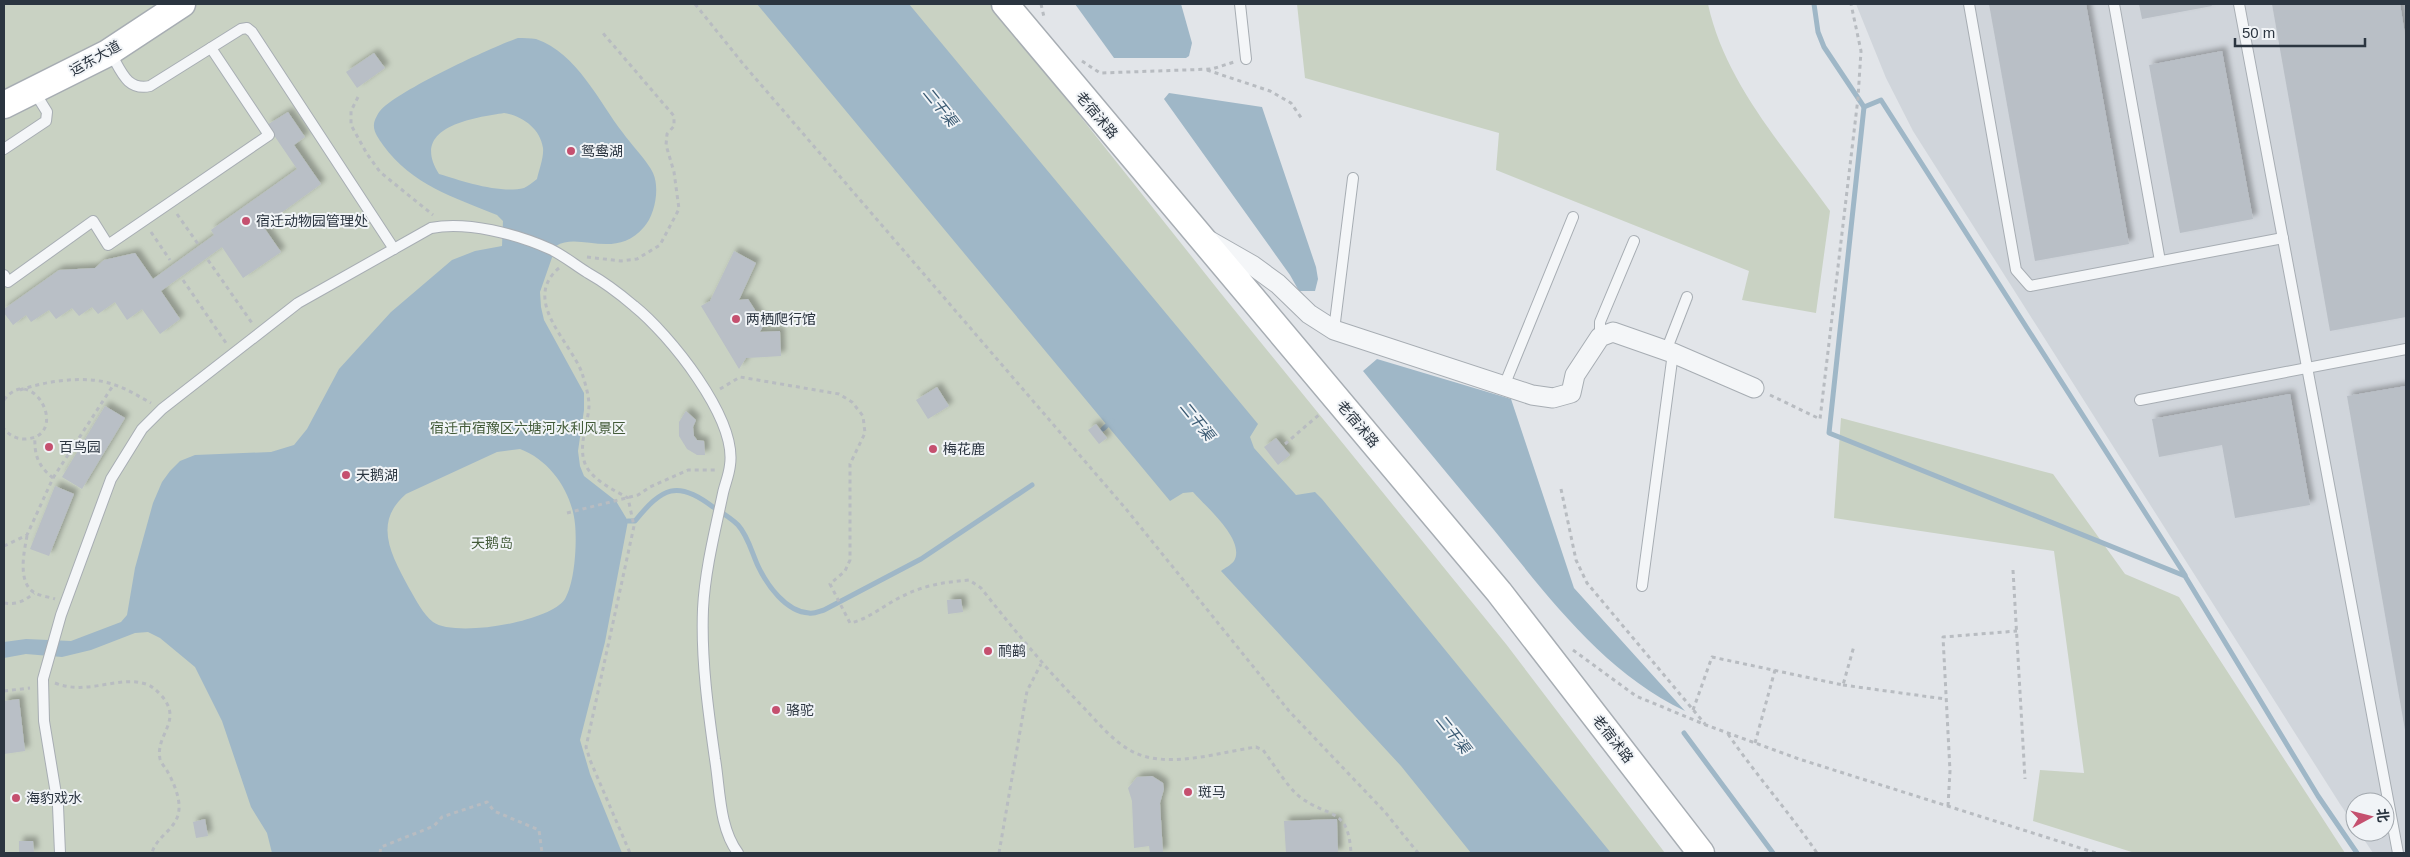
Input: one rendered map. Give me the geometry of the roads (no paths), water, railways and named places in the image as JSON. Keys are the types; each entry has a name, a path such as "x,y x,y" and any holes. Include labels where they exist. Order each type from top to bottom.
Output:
{"main road":[{"name":"运东大道","path":"4,105 109,52 180,4"},
{"name":"老宿沭路","path":"1012,10 1198,235 1499,592 1701,853"}],"street":[{"path":"1198,235 1252,265 1278,284 1309,314 1334,330 1532,395 1554,398 1571,393 1575,375 1600,337 1613,332 1669,352 1754,388"}],"lane":[{"path":"1240,4 1246,59"},
{"path":"1969,4 2016,270 2030,286 2283,238"},
{"path":"2114,4 2160,261"},
{"path":"2240,4 2398,853"},
{"path":"109,52 130,83 136,88 142,88 150,86 241,28 246,28 252,32 394,249"},
{"path":"4,275 8,282 93,221 108,245 269,135 211,48"},
{"path":"4,149 46,120 47,112 34,90"},
{"path":"1334,330 1353,178"},
{"path":"1504,386 1573,217"},
{"path":"60,853 58,806 44,721 43,682 61,615 110,479 142,429 162,409 298,303 431,228 464,226 500,232 550,249 602,281 636,307 669,341 708,396 726,431 730,464 708,566 703,609 704,660 708,715 727,831 738,853"},
{"path":"1600,337 1600,322 1634,241"},
{"path":"1642,586 1669,352 1687,297"},
{"path":"2140,400 2406,350"}],"water":[{"name":"二干渠","path":"757,4 909,4 1258,424 1250,437 1254,448 1296,495 1315,492 1322,499 1611,853 1471,853 1401,766 1221,571 1234,561 1236,553 1230,534 1223,524 1193,492 1183,493 1170,501"},
{"path":"1075,4 1181,4 1192,43 1189,56 1186,58 1114,58"},
{"path":"518,38 536,39 564,55 586,80 623,133 648,164 655,179 654,209 644,227 633,237 621,242 598,244 575,241 565,242 556,246 540,292 544,320 584,393 584,410 578,451 580,466 584,476 616,501 628,521 605,642 580,740 590,774 622,853 272,853 267,833 251,807 222,721 195,667 160,638 148,632 135,633 91,650 62,657 26,654 4,658 4,642 26,639 71,641 121,622 127,615 135,568 153,503 162,482 180,461 195,455 271,452 294,445 307,429 339,369 391,312 452,260 475,251 502,246 503,221 497,215 449,195 420,180 394,159 375,133 374,123 380,111 405,93 467,60","holes":["504,113 523,120 538,135 543,152 537,179 524,188 504,189 481,186 439,174 432,158 432,145 438,135 461,122","520,449 531,454 550,469 564,489 573,512 576,532 575,552 571,583 565,599 556,607 541,615 502,625 461,628 444,627 433,622 417,602 392,552 388,540 390,516 396,505 406,494 497,452"]},
{"path":"1169,93 1262,107 1316,267 1318,279 1315,291 1299,291 1290,275 1164,99"},
{"path":"1377,359 1511,399 1574,588 1685,711 1656,695 1604,655 1580,632 1536,582 1363,371"}],"waterway":[{"path":"1814,4 1818,32 1824,47 1864,107 1829,433 2185,576 2318,796 2357,853"},
{"path":"1864,107 1881,100 2185,575"},
{"path":"1103,429 1112,421"},
{"path":"628,521 635,521 654,501 671,491 680,490 700,498 738,525 747,539 758,566 778,596 793,608 813,613 824,610 921,559 1032,485"},
{"path":"1684,733 1773,853"}],"place":[{"name":"鸳鸯湖","path":"571,151"},
{"name":"宿迁动物园管理处","path":"246,221"},
{"name":"两栖爬行馆","path":"736,319"},
{"name":"百鸟园","path":"49,447"},
{"name":"梅花鹿","path":"933,449"},
{"name":"天鹅湖","path":"346,475"},
{"name":"鸸鹋","path":"988,651"},
{"name":"骆驼","path":"776,710"},
{"name":"斑马","path":"1188,792"},
{"name":"海豹戏水","path":"16,798"}],"park label":[{"name":"宿迁市宿豫区六塘河水利风景区","path":"528,428"},
{"name":"天鹅岛","path":"492,543"}]}
